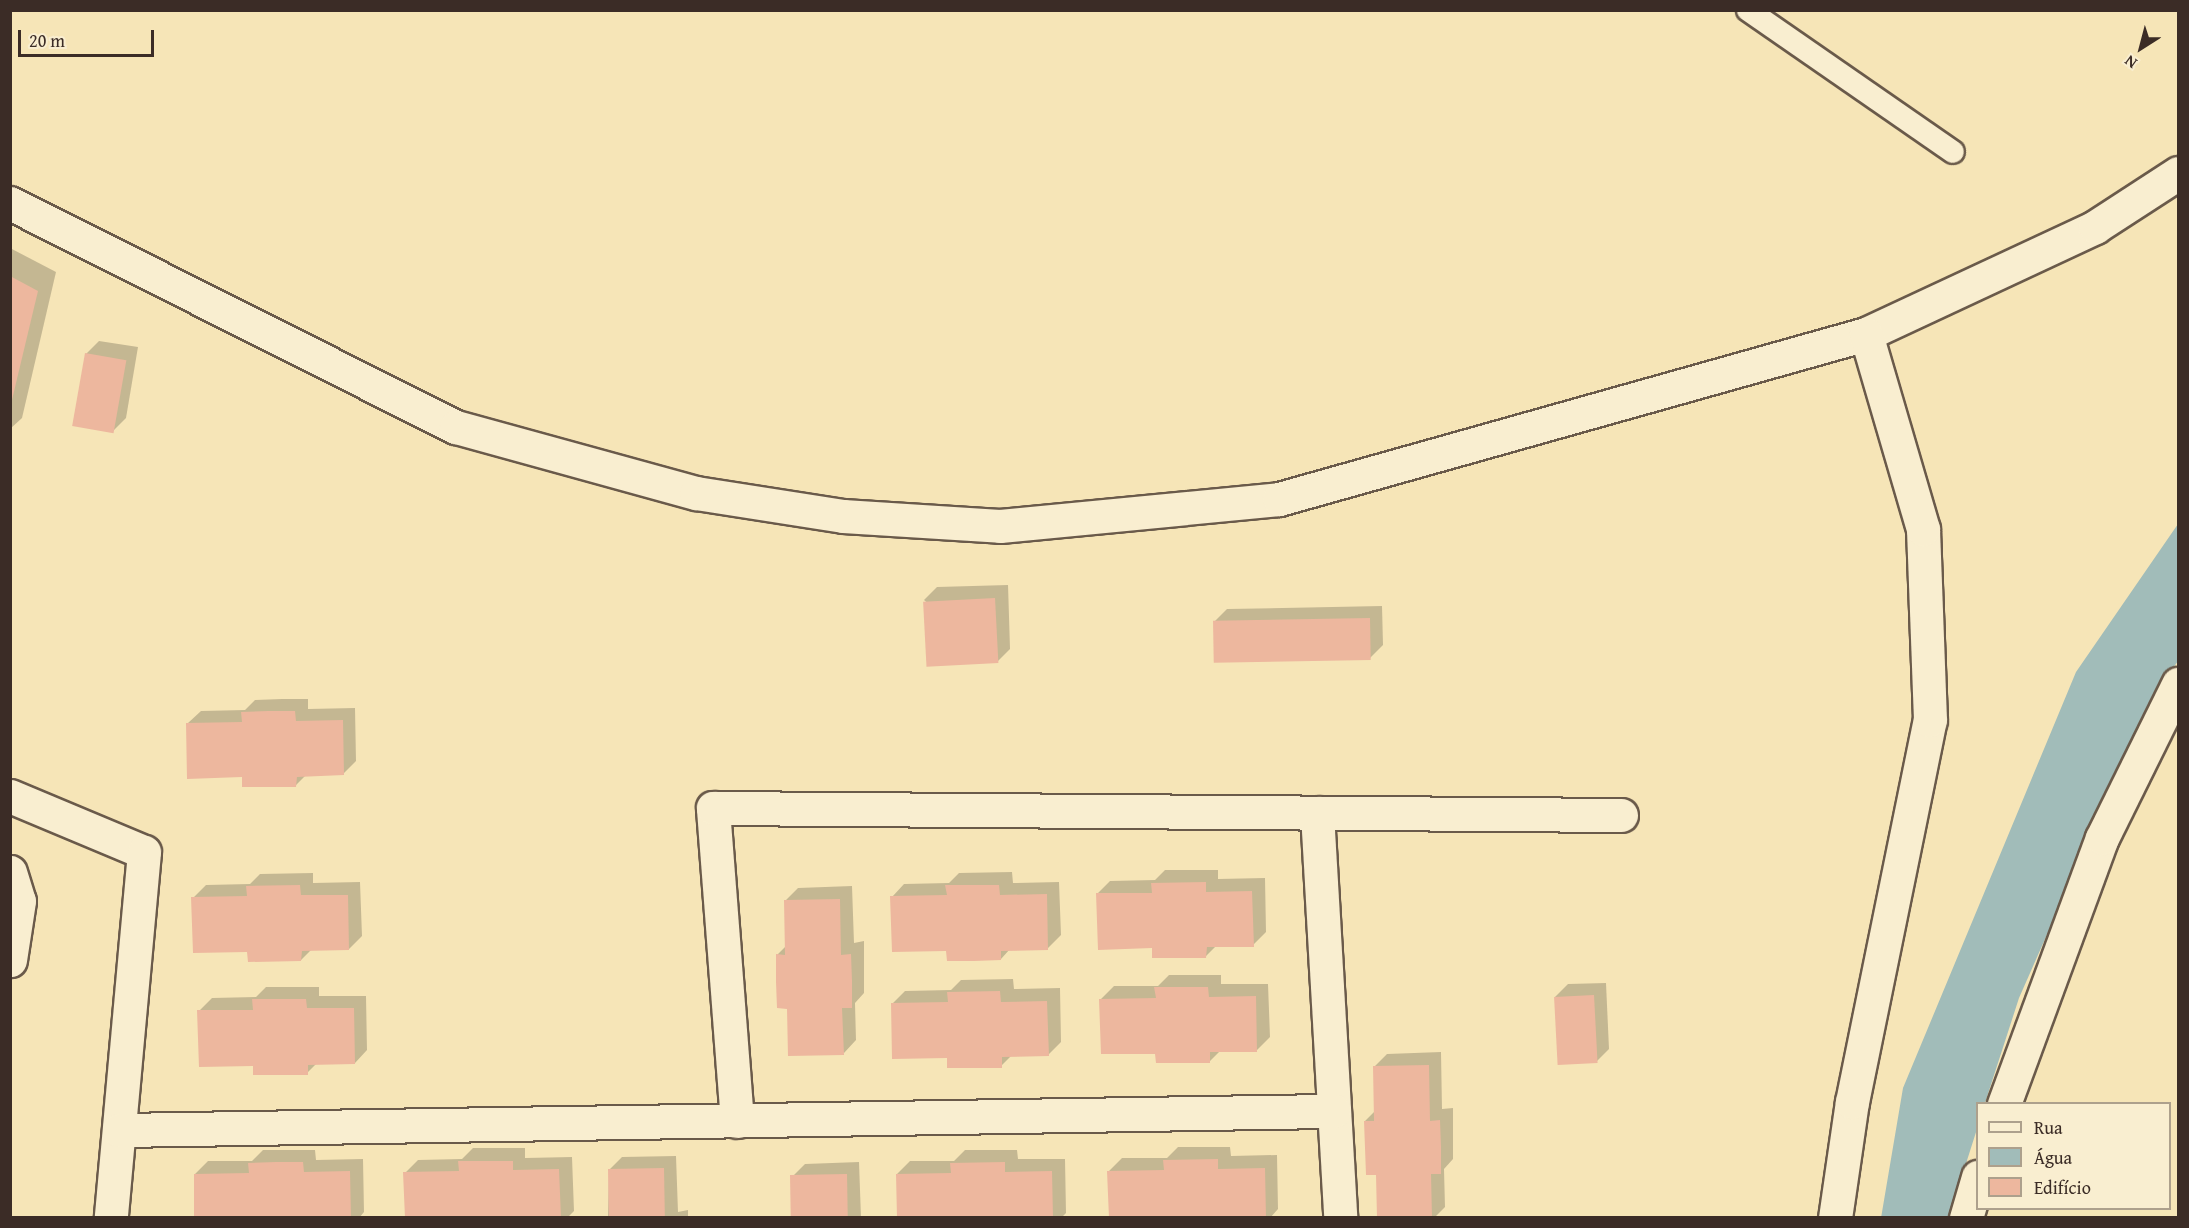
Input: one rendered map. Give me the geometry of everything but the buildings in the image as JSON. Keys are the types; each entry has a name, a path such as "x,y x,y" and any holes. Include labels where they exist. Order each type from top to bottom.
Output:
{"street":[{"path":"10,203 456,427 696,493 843,516 1000,526 1279,499 1866,334 2095,227 2178,173"},
{"path":"1835,1218 1852,1102 1930,720 1923,529 1866,334"},
{"path":"2005,1102 2102,838 2178,684"},
{"path":"10,796 144,852 111,1218"},
{"path":"738,1120 713,808 1621,815"},
{"path":"1317,813 1340,1218"},
{"path":"10,872 19,901 10,960"},
{"path":"119,1131 1334,1111"},
{"path":"1966,1218 1976,1181"}],"lane":[{"path":"1748,10 1953,152"}],"water":[{"path":"2178,524 2178,661 2150,701 2019,998 1985,1102 1976,1102 1976,1132 1949,1217 1881,1218 1903,1088 2076,672"}]}
